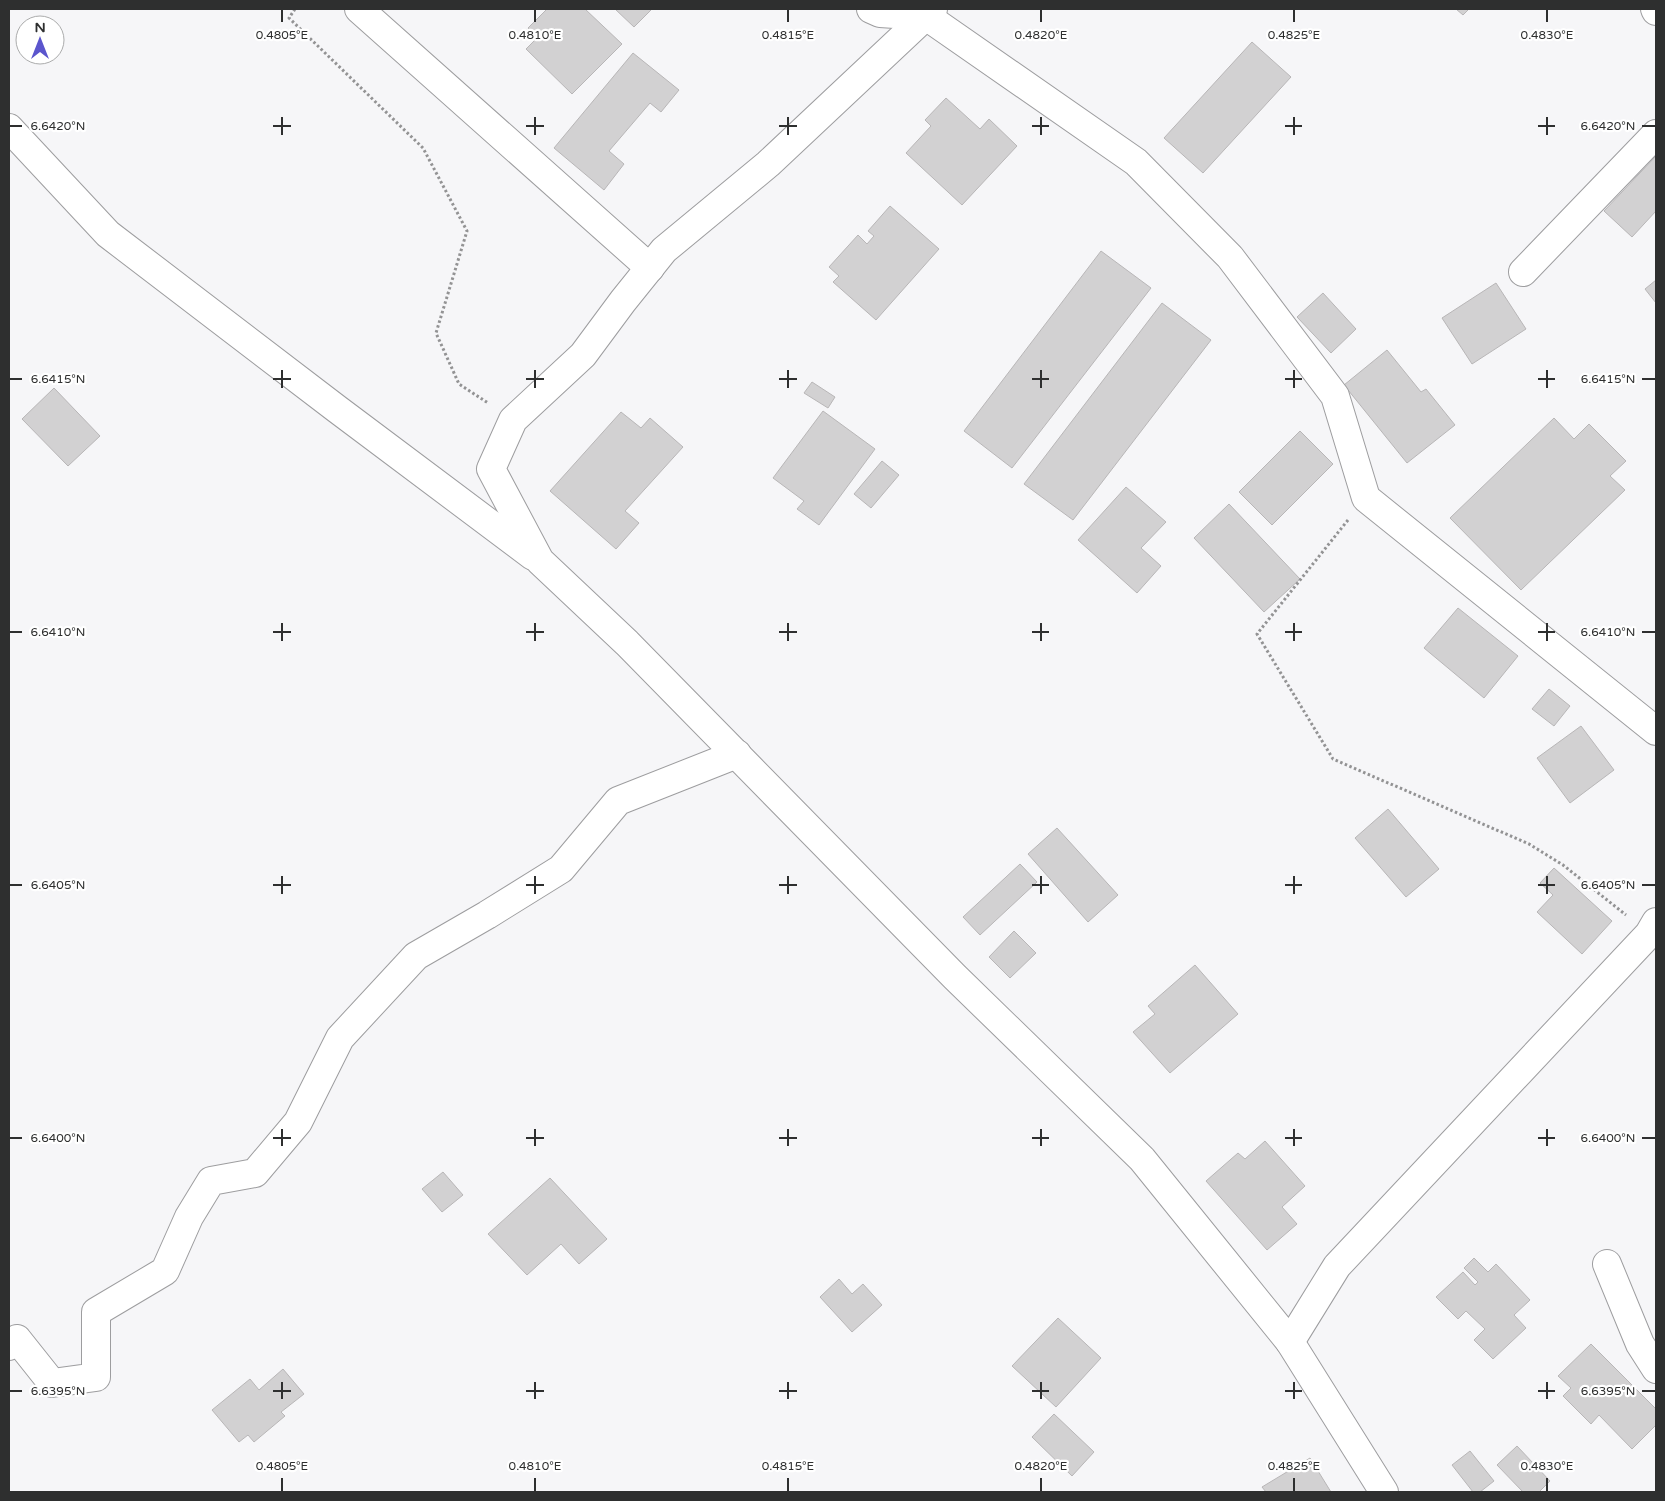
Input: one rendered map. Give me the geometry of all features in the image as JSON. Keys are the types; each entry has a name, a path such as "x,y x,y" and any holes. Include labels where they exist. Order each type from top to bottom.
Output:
{"street":[{"path":"359,9 650,268"},
{"path":"871,9 880,12 930,12 1136,162 1230,257 1335,396 1366,498 1656,731"},
{"path":"540,561 491,469 513,420 583,355 664,250 768,164 930,12"},
{"path":"9,128 108,234 540,561 627,643 955,977 1142,1159 1290,1342 1384,1492"},
{"path":"1523,272 1656,134"},
{"path":"9,1346 17,1339 52,1383 96,1377 96,1312 164,1271 189,1217 211,1181 255,1173 298,1122 340,1038 416,956 561,869 618,801 737,754"},
{"path":"1290,1342 1337,1266 1653,928"},
{"path":"1607,1264 1640,1344 1656,1369"}],"path":[{"path":"295,9 289,18 422,148 467,231 436,333 459,384 513,420"},
{"path":"1366,498 1257,634 1333,759 1529,844 1563,864 1653,928"}],"building":[{"path":"547,9 585,9 622,44 572,94 526,49 537,38 528,28"},
{"path":"615,9 652,9 634,27"},
{"path":"1456,9 1469,9 1463,15"},
{"path":"1252,42 1291,77 1203,173 1164,138"},
{"path":"633,53 679,90 661,112 650,103 609,151 624,164 604,190 554,148"},
{"path":"946,98 980,129 989,119 1017,146 962,205 906,153 931,126 925,120"},
{"path":"1656,156 1656,211 1632,237 1604,211"},
{"path":"890,206 939,249 876,320 833,282 839,276 829,267 858,235 867,244 874,236 868,231"},
{"path":"1101,251 1151,288 1012,468 964,431"},
{"path":"1656,280 1656,303 1645,289"},
{"path":"1496,283 1526,329 1472,364 1442,318"},
{"path":"1323,293 1356,329 1331,353 1297,317"},
{"path":"1162,303 1211,340 1073,520 1024,484"},
{"path":"1387,350 1421,392 1426,389 1455,425 1407,463 1344,385"},
{"path":"812,382 835,397 828,408 804,393"},
{"path":"54,388 100,436 68,466 22,419"},
{"path":"823,411 875,449 819,525 797,509 804,501 773,478"},
{"path":"621,412 641,428 650,418 683,447 625,511 639,523 616,549 550,491"},
{"path":"1554,418 1574,439 1589,424 1626,461 1610,476 1625,490 1521,590 1450,518"},
{"path":"1300,431 1333,464 1272,525 1239,492"},
{"path":"882,461 899,475 871,508 854,494"},
{"path":"1126,487 1166,522 1141,548 1161,566 1137,593 1078,540"},
{"path":"1229,504 1300,579 1264,612 1194,538"},
{"path":"1458,608 1518,656 1484,698 1424,648"},
{"path":"1549,689 1570,706 1554,726 1532,709"},
{"path":"1581,726 1614,770 1570,803 1537,758"},
{"path":"1388,809 1439,869 1406,897 1355,838"},
{"path":"1057,828 1118,895 1088,922 1028,854"},
{"path":"1020,864 1037,882 980,935 963,917"},
{"path":"1554,868 1612,921 1582,954 1537,912 1553,895 1540,883"},
{"path":"1014,931 1036,953 1010,978 989,957"},
{"path":"1195,965 1238,1014 1170,1073 1133,1032 1155,1014 1148,1006"},
{"path":"1265,1141 1305,1186 1282,1207 1297,1224 1267,1250 1206,1181 1238,1153 1245,1159"},
{"path":"443,1172 463,1195 442,1212 422,1189"},
{"path":"550,1178 607,1239 579,1264 561,1244 527,1275 488,1234"},
{"path":"1474,1258 1488,1272 1496,1264 1530,1300 1514,1315 1526,1328 1493,1359 1474,1340 1485,1329 1466,1311 1458,1319 1436,1297 1463,1272 1475,1285 1478,1282 1464,1268"},
{"path":"839,1279 852,1294 863,1284 882,1305 852,1332 820,1297"},
{"path":"1058,1318 1101,1358 1056,1407 1012,1366"},
{"path":"1591,1344 1656,1409 1656,1425 1632,1449 1599,1415 1591,1424 1563,1396 1571,1388 1558,1376"},
{"path":"283,1369 304,1394 281,1412 285,1416 254,1442 248,1435 239,1442 212,1410 250,1379 259,1390"},
{"path":"1054,1414 1094,1452 1072,1476 1032,1437"},
{"path":"1517,1446 1550,1481 1539,1492 1523,1492 1497,1465"},
{"path":"1470,1451 1494,1481 1480,1492 1473,1492 1452,1465"},
{"path":"1310,1458 1331,1492 1266,1492 1262,1487"}]}
